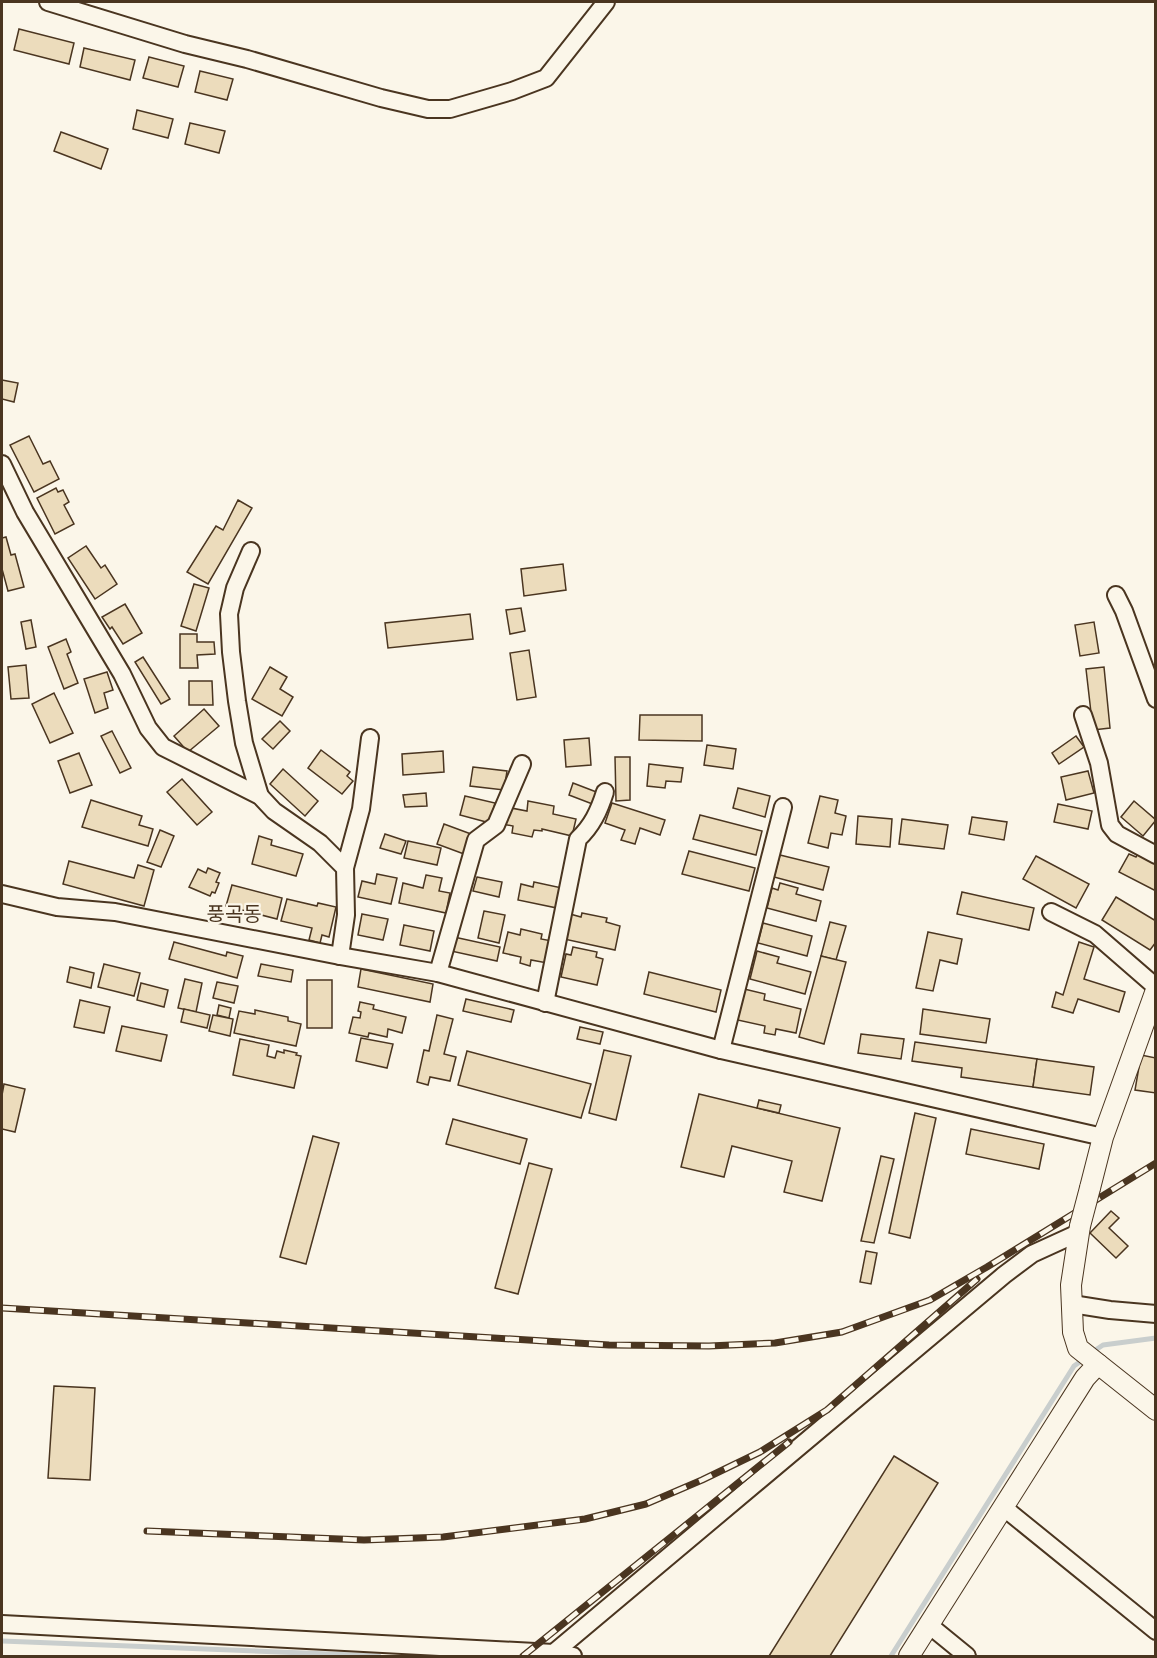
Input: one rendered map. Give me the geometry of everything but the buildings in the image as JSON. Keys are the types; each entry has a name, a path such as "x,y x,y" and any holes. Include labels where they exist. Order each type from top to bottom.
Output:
{"street":[{"path":"48,2 185,44 428,109 450,109 512,91 546,78 606,2"},
{"path":"2,464 25,512 122,674 148,728 163,747 261,796"},
{"path":"251,551 235,588 229,614 231,652 244,743 261,796 274,812 320,843 345,868"},
{"path":"1116,595 1124,611 1155,699"},
{"path":"1083,715 1099,763 1110,825 1116,834 1155,855"},
{"path":"340,956 346,915 345,868 361,809 370,738"},
{"path":"438,973 476,840 496,825 522,764"},
{"path":"545,1003 578,839 588,829 600,808 605,792"},
{"path":"721,1050 783,807"},
{"path":"2,894 57,907 115,912 438,973 721,1050 1103,1137"},
{"path":"1051,912 1095,934 1155,988 1103,1137 1079,1229 1071,1285 1073,1332 1078,1348 1155,1410"},
{"path":"552,1654 1004,1275 1032,1254 1079,1229"},
{"path":"1072,1304 1155,1314"},
{"path":"909,1656 1096,1362"},
{"path":"1003,1507 1155,1631"},
{"path":"2,1624 573,1656"},
{"path":"929,1624 967,1656"}],"waterway":[{"path":"1091,1353 1103,1345 1156,1338"},
{"path":"891,1656 1074,1366 1084,1359"},
{"path":"2,1641 379,1656"}],"railway":[{"path":"2,1308 609,1345 709,1346 775,1343 842,1332 930,1300 1156,1163"},
{"path":"147,1531 364,1540 443,1537 585,1519 646,1504 760,1452 827,1410 977,1279"},
{"path":"523,1656 789,1442"}],"district":[{"name":"풍곡동","path":"234,914"}]}
